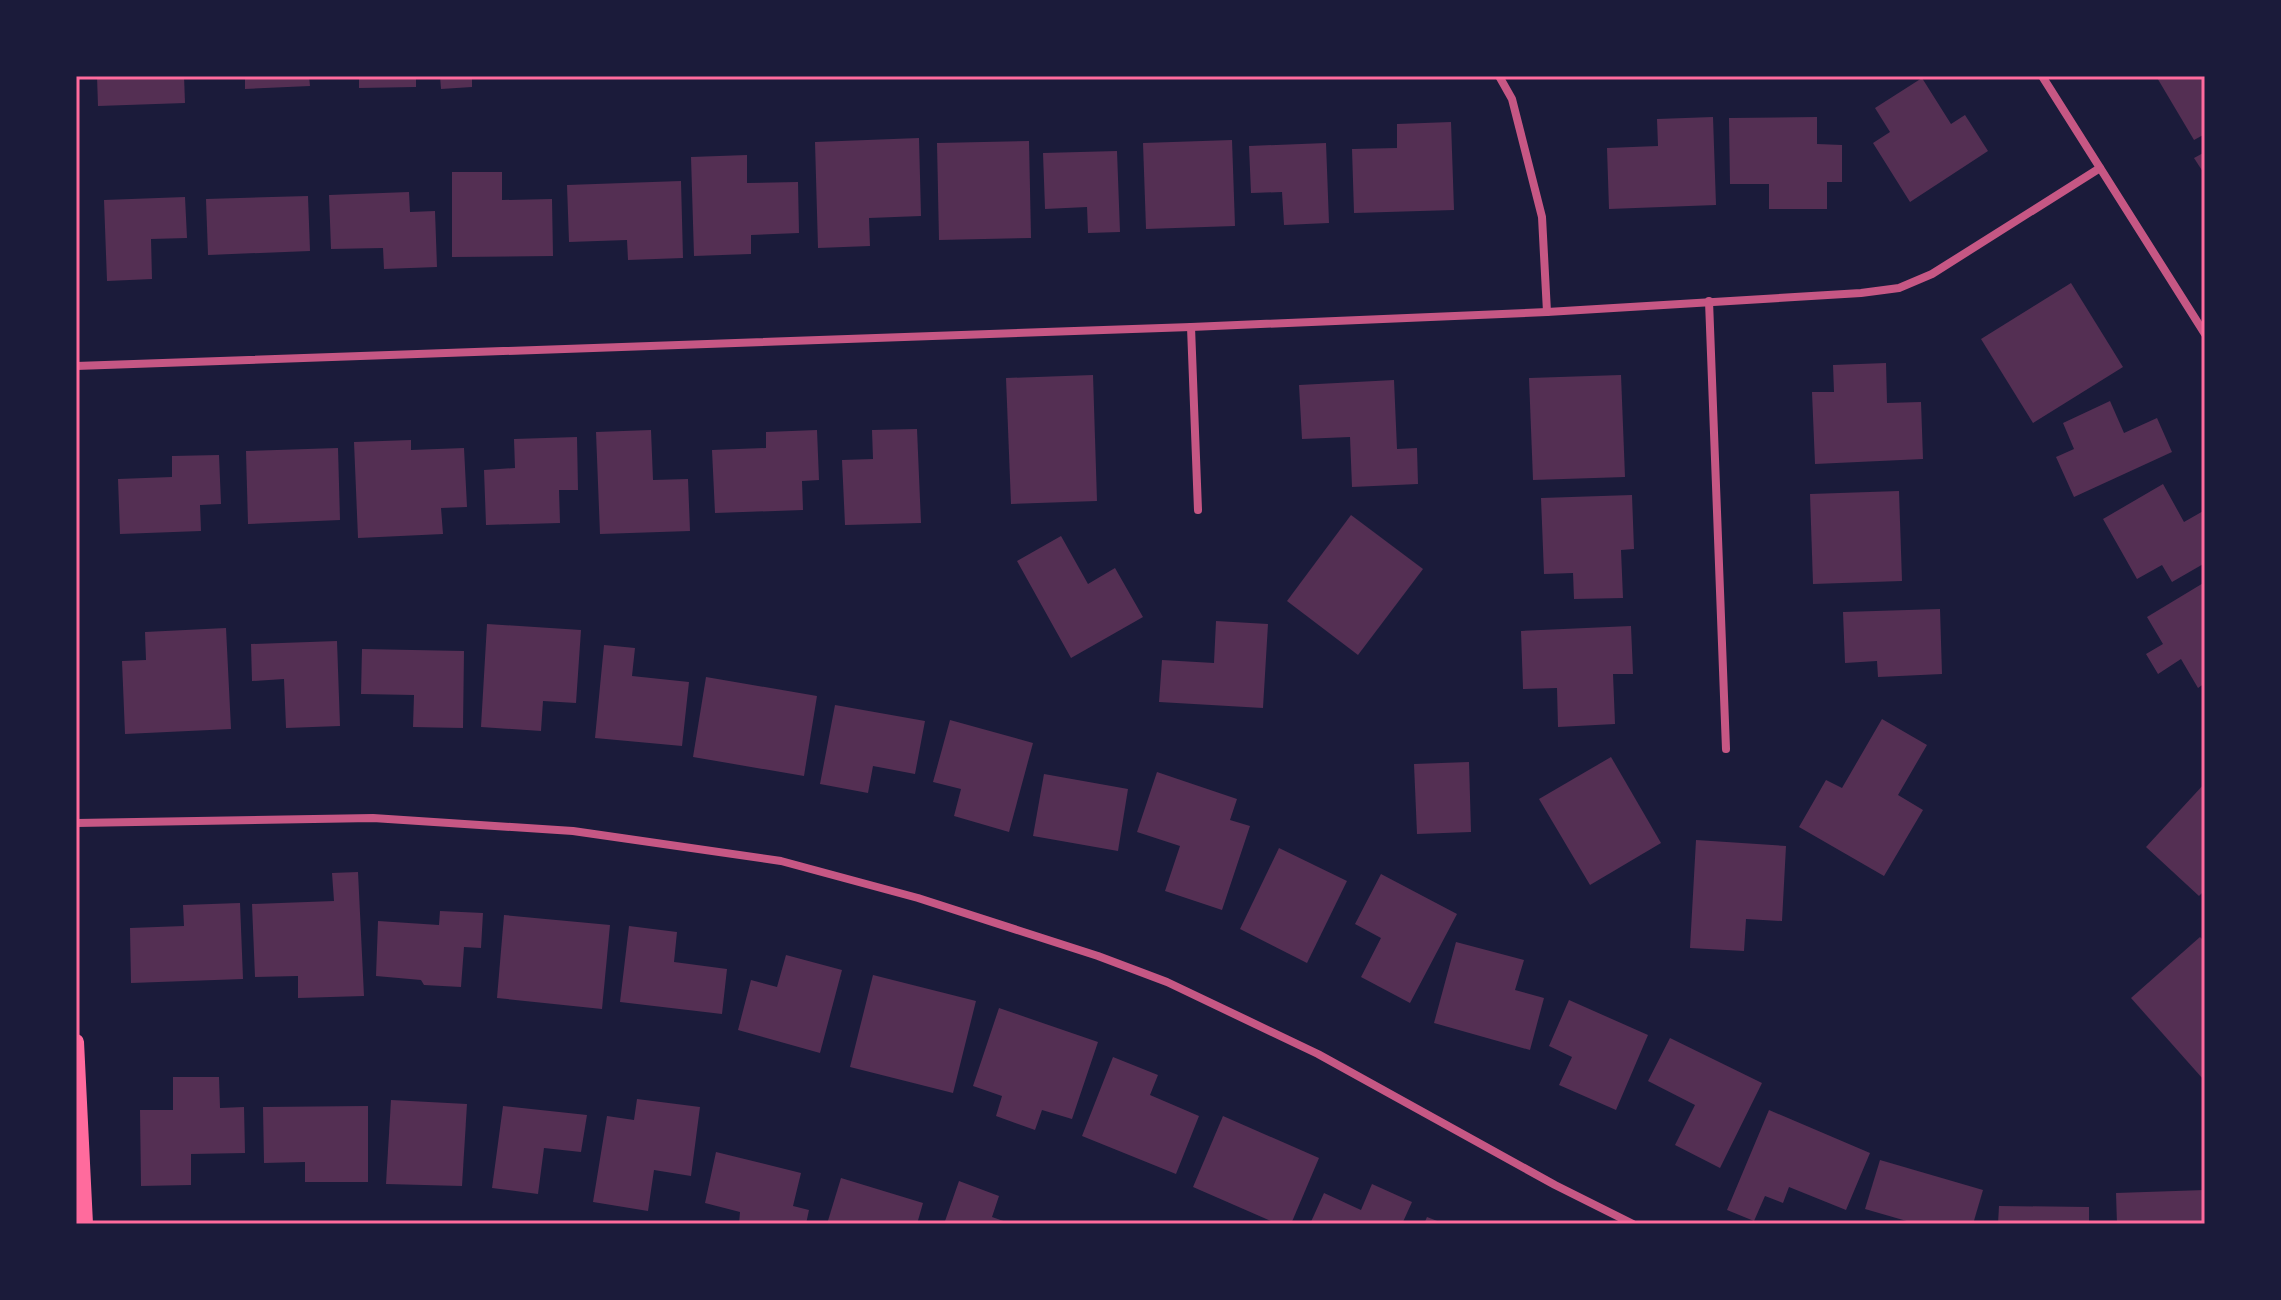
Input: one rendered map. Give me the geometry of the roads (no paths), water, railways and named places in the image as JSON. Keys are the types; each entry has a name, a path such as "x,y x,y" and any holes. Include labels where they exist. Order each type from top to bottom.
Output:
{"main road":[{"path":"76,1042 85,1224"}],"street":[{"path":"1499,76 1512,99 1542,217 1547,312"},
{"path":"2042,76 2205,334"},
{"path":"76,366 1191,327 1547,312 1861,293 1899,288 1932,274 2100,168"},
{"path":"1709,301 1726,749"},
{"path":"1191,327 1198,510"},
{"path":"76,823 418,820 573,831 781,861 918,898 1098,956 1167,982 1318,1054 1555,1185 1633,1224"}]}
